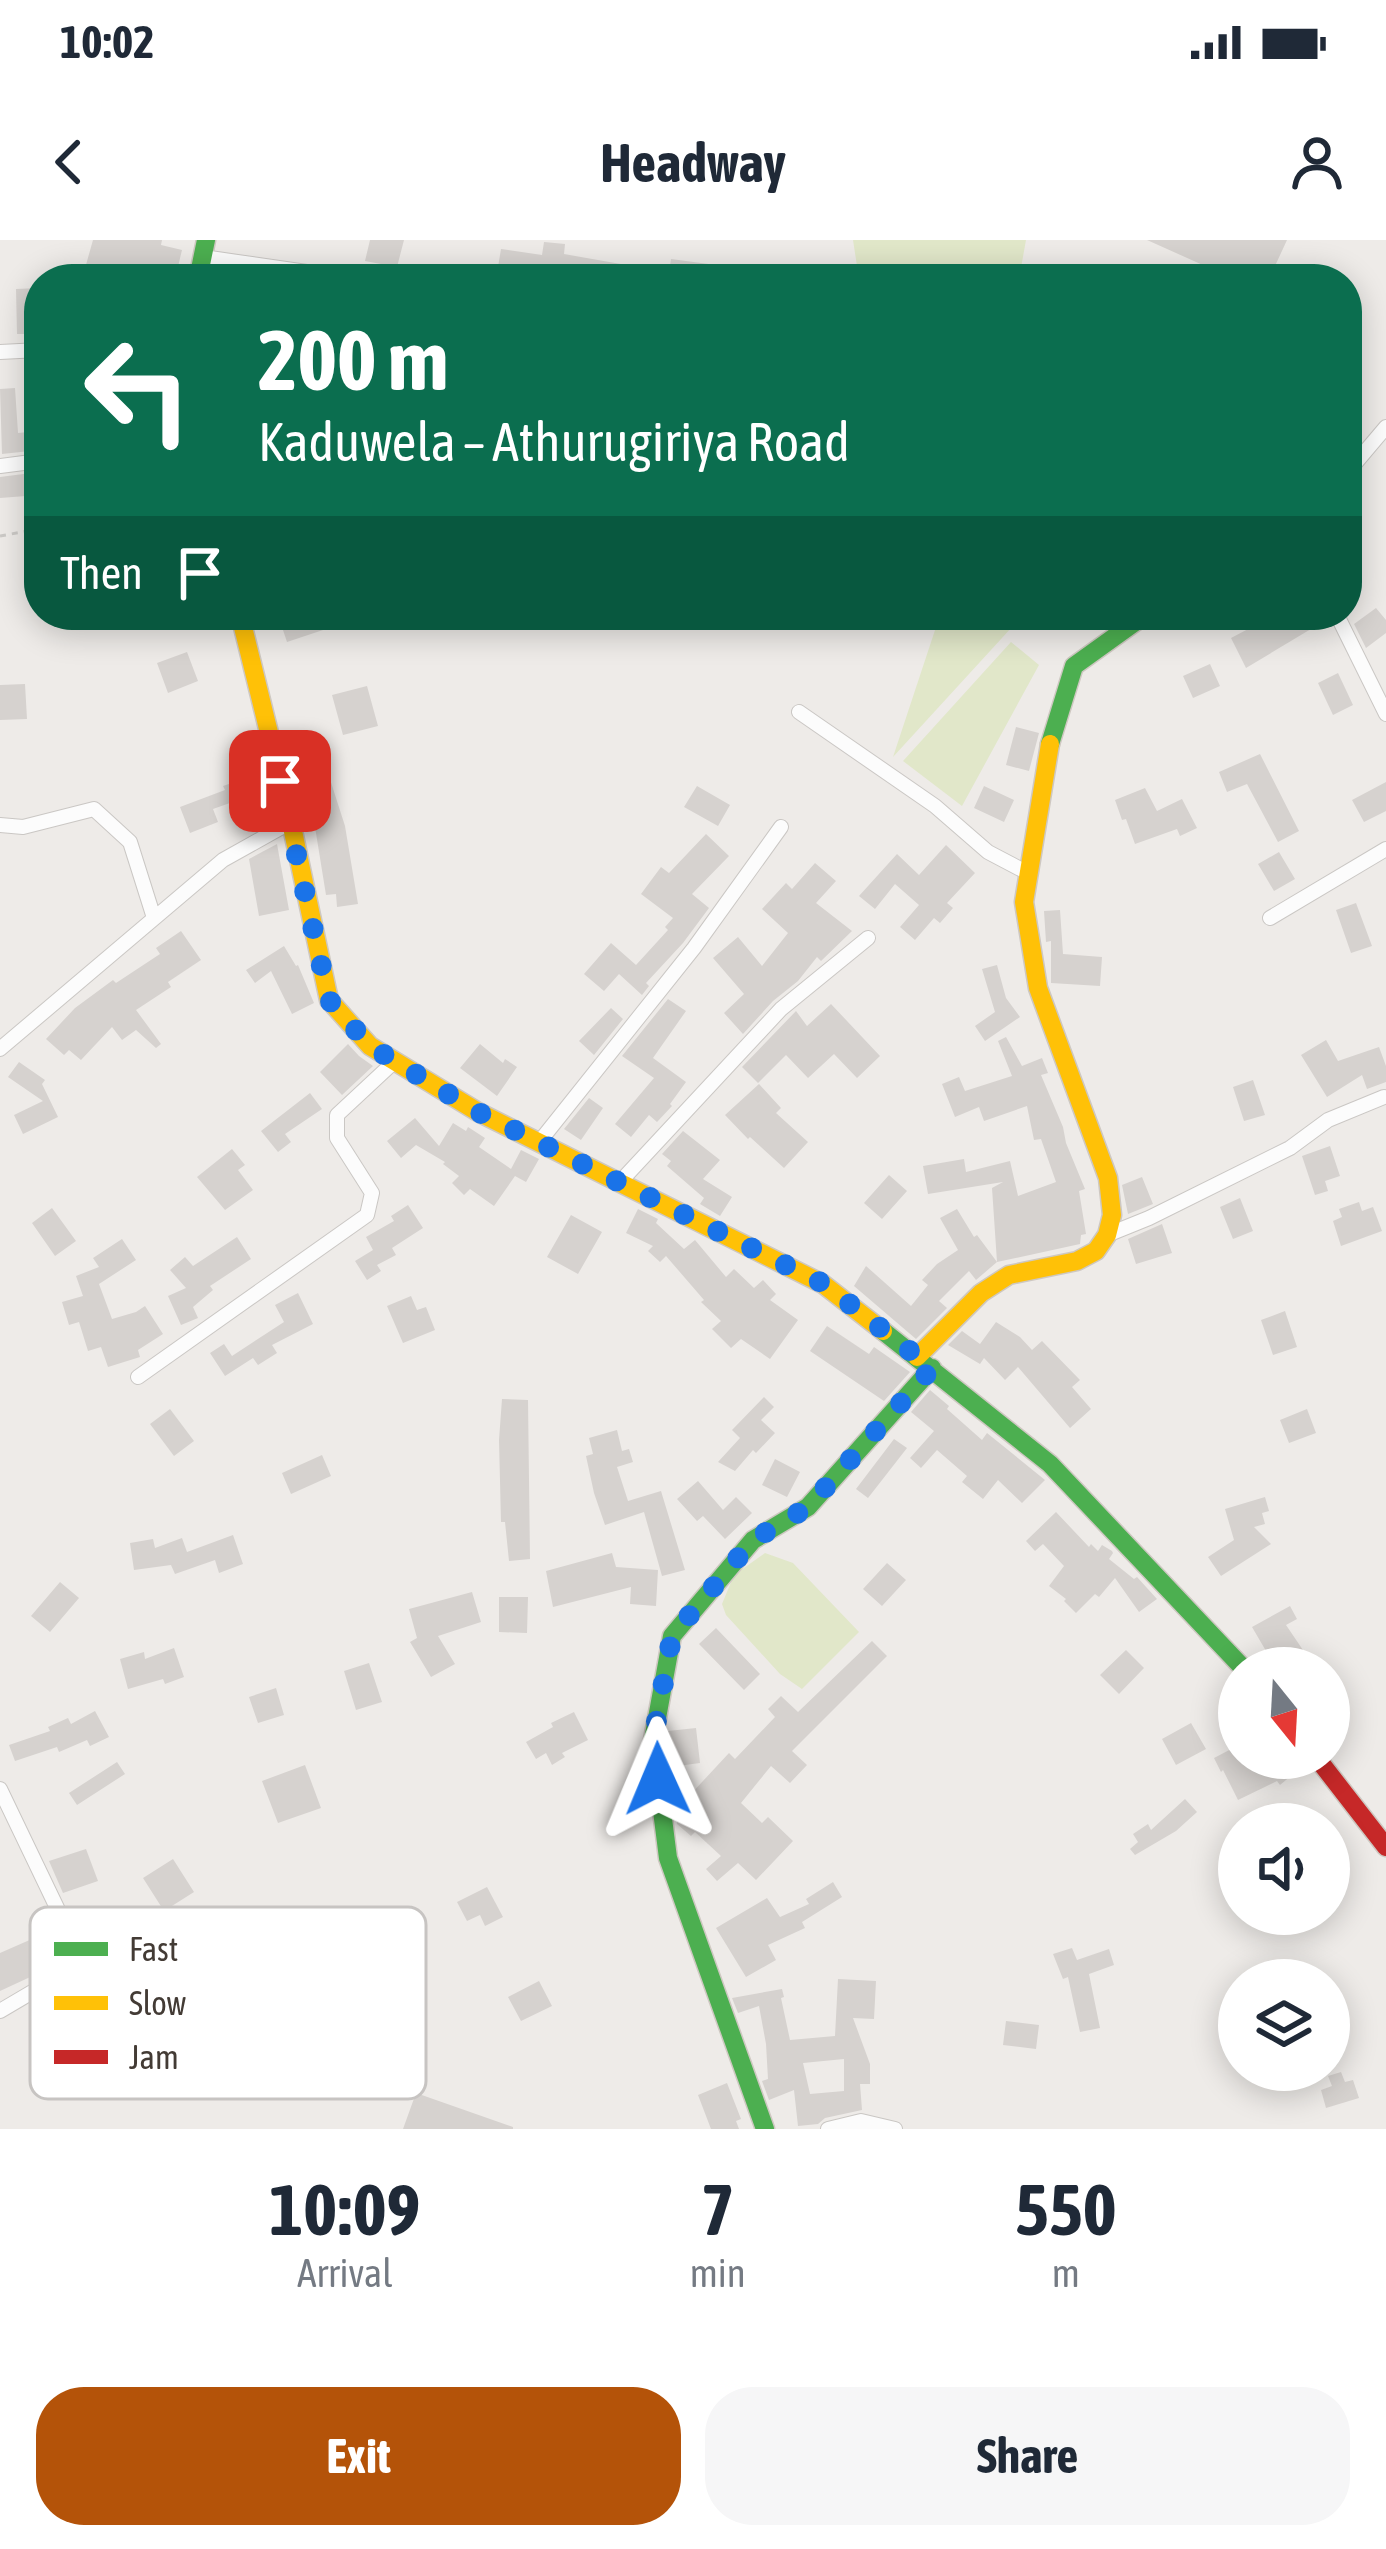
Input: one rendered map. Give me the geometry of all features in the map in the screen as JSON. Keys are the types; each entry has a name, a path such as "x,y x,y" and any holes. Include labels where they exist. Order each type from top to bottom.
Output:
{"street":[{"path":"205,249 280,264"},
{"path":"1362,456 1386,428"},
{"path":"244,630 329,1000 370,1046 478,1112 824,1284 1050,1464 1223,1647"},
{"path":"765,2129 668,1858 653,1740 672,1636 753,1540 808,1507 981,1293 1009,1275 1076,1261 1096,1251 1107,1235 1112,1215 1108,1178 1038,988 1024,902 1048,749 1074,666 1124,630"},
{"path":"1343,630 1386,714"},
{"path":"799,712 935,806 988,852 1028,874"},
{"path":"0,825 23,827 94,809 130,842 154,918"},
{"path":"0,1049 223,860 291,822"},
{"path":"539,1141 694,948 781,827"},
{"path":"1270,918 1386,849"},
{"path":"620,1182 781,1009 868,938"},
{"path":"138,1377 367,1215 372,1193 337,1138 337,1115 395,1061"},
{"path":"1107,1235 1290,1148 1328,1120 1384,1097"},
{"path":"1333,1779 1386,1847"},
{"path":"0,1789 57,1907"},
{"path":"0,2011 30,1993"},
{"path":"827,2129 861,2121 896,2129"}],"green space":[{"path":"853,240 1026,240 1022,264 857,264"},
{"path":"935,630 1009,630 893,757"},
{"path":"1011,642 1039,665 962,806 903,761"},
{"path":"765,1553 793,1563 859,1632 802,1689 780,1674 726,1615 722,1604 734,1575"}],"building":[{"path":"93,240 162,240 161,245 182,250 179,264 86,264"},
{"path":"370,240 404,240 398,264 365,261"},
{"path":"1147,240 1287,240 1276,264 1201,264"},
{"path":"544,242 565,244 564,254 621,264 498,264 501,249 542,255"},
{"path":"671,259 708,264 670,264"},
{"path":"16,289 24,289 24,334 17,334"},
{"path":"15,388 24,452 2,454 0,389"},
{"path":"24,474 24,496 0,498 0,477"},
{"path":"1376,608 1386,620 1386,633 1366,648 1357,630 1362,630 1362,618"},
{"path":"283,630 323,630 287,642"},
{"path":"1246,630 1309,630 1246,668 1231,638"},
{"path":"187,652 198,681 168,693 157,663"},
{"path":"1210,664 1220,686 1193,698 1183,676"},
{"path":"1338,673 1353,705 1333,715 1318,683"},
{"path":"25,684 27,719 0,720 0,685"},
{"path":"367,686 378,726 343,735 332,695"},
{"path":"1016,727 1039,733 1029,771 1006,765"},
{"path":"1260,754 1299,831 1278,842 1247,784 1227,792 1219,772"},
{"path":"261,773 267,790 213,809 218,822 190,833 180,807"},
{"path":"328,773 345,826 358,904 337,907 336,894 326,895 315,827 300,782"},
{"path":"1386,782 1386,811 1364,822 1352,800"},
{"path":"697,786 730,805 718,826 684,807"},
{"path":"984,786 1014,800 1004,822 974,808"},
{"path":"1145,788 1157,811 1182,799 1197,828 1180,836 1177,829 1135,844 1115,800"},
{"path":"706,834 729,856 692,894 709,908 646,983 649,986 642,995 619,974 604,991 584,974 611,943 636,965 668,930 665,927 673,918 641,894 661,867 669,873"},
{"path":"277,844 289,910 259,916 249,859"},
{"path":"946,845 975,873 947,903 953,908 940,923 934,918 915,940 900,927 919,905 895,884 875,909 859,896 897,854 919,875"},
{"path":"1279,852 1295,879 1274,891 1258,864"},
{"path":"815,863 836,881 816,903 852,931 821,961 817,957 743,1034 724,1013 744,994 713,958 738,937 762,966 788,933 762,909 786,883 792,889"},
{"path":"1356,903 1372,946 1351,953 1336,910"},
{"path":"1060,910 1063,954 1102,957 1100,986 1051,983 1051,941 1046,942 1044,911"},
{"path":"181,931 201,960 136,1010 161,1044 156,1048 136,1030 122,1040 112,1027 81,1060 69,1050 64,1055 46,1039 75,1008 160,954 156,948"},
{"path":"284,946 314,1003 292,1014 271,971 255,983 246,970"},
{"path":"997,965 1006,998 1020,1017 985,1041 975,1026 995,1012 982,969"},
{"path":"668,999 686,1011 653,1058 686,1082 657,1122 649,1115 631,1137 615,1124 654,1078 622,1056"},
{"path":"831,1004 880,1056 857,1078 834,1054 808,1078 786,1055 758,1083 742,1067 796,1011 807,1026"},
{"path":"611,1008 623,1019 594,1055 579,1041"},
{"path":"1006,1037 1022,1066 1042,1058 1048,1073 1041,1075 1085,1189 1079,1191 1086,1234 1081,1235 1080,1244 997,1262 992,1188 1003,1182 928,1194 923,1166 964,1159 966,1172 1010,1161 1018,1196 1056,1182 1041,1139 1034,1140 1027,1106 984,1121 979,1107 955,1117 942,1084 959,1077 965,1091 1012,1076 998,1041"},
{"path":"1326,1040 1338,1061 1379,1047 1386,1082 1367,1089 1362,1075 1327,1097 1301,1055"},
{"path":"348,1044 373,1066 342,1095 320,1072"},
{"path":"480,1044 503,1063 505,1059 517,1067 497,1096 460,1068"},
{"path":"19,1062 45,1080 42,1084 58,1117 23,1134 14,1115 43,1101 8,1077"},
{"path":"1253,1080 1265,1115 1244,1121 1233,1087"},
{"path":"759,1084 781,1108 776,1113 808,1142 784,1168 725,1115"},
{"path":"310,1093 322,1109 285,1134 291,1142 278,1152 261,1131"},
{"path":"589,1098 603,1108 581,1140 564,1129"},
{"path":"415,1118 439,1146 453,1123 485,1138 479,1147 511,1169 521,1150 539,1159 526,1182 515,1176 494,1206 470,1189 464,1195 452,1183 459,1176 416,1145 401,1158 387,1141"},
{"path":"683,1131 720,1160 703,1179 732,1197 720,1216 700,1204 704,1198 667,1166 671,1161 662,1154"},
{"path":"1330,1146 1340,1176 1325,1181 1328,1191 1315,1195 1302,1156"},
{"path":"232,1149 245,1165 238,1170 253,1190 225,1210 197,1177"},
{"path":"889,1175 907,1191 882,1219 864,1203"},
{"path":"1142,1177 1153,1204 1128,1214 1122,1185"},
{"path":"1240,1198 1253,1231 1233,1239 1220,1207"},
{"path":"1359,1202 1362,1211 1373,1207 1382,1231 1341,1246 1333,1221 1342,1217 1339,1209"},
{"path":"408,1205 423,1228 392,1248 396,1255 377,1265 381,1271 367,1280 355,1261 373,1250 366,1237 394,1221 391,1216"},
{"path":"52,1208 76,1241 55,1256 32,1223"},
{"path":"638,1209 658,1219 656,1223 684,1249 695,1240 726,1277 734,1269 754,1288 763,1280 776,1294 770,1300 798,1320 770,1359 741,1339 731,1348 712,1329 721,1321 666,1256 660,1262 648,1251 653,1246 626,1233"},
{"path":"957,1209 997,1262 976,1280 969,1271 939,1301 947,1308 916,1339 854,1286 866,1266 911,1306 928,1285 922,1280 958,1250 940,1218"},
{"path":"571,1215 602,1232 578,1274 547,1257"},
{"path":"1162,1224 1172,1253 1136,1264 1128,1239"},
{"path":"237,1237 251,1259 210,1286 213,1290 193,1307 198,1318 181,1325 168,1296 186,1288 170,1270 185,1257 193,1266"},
{"path":"122,1239 136,1260 99,1284 112,1319 145,1306 163,1334 138,1350 140,1357 108,1367 101,1347 88,1351 79,1322 69,1325 62,1302 83,1296 76,1276 99,1267 93,1258"},
{"path":"298,1293 313,1324 272,1345 277,1353 258,1365 253,1358 225,1376 210,1353 224,1344 232,1356 284,1322 275,1305"},
{"path":"411,1296 417,1310 426,1307 435,1330 403,1343 387,1306"},
{"path":"1285,1311 1297,1347 1273,1355 1261,1320"},
{"path":"996,1322 1032,1350 1042,1341 1080,1380 1072,1387 1091,1409 1070,1428 1018,1367 1005,1380 984,1358 980,1364 948,1345 962,1331 980,1344"},
{"path":"827,1326 869,1354 874,1347 910,1372 884,1401 810,1351"},
{"path":"930,1390 982,1440 987,1433 1045,1480 1022,1503 998,1480 983,1499 962,1482 967,1476 937,1450 921,1468 910,1458 934,1431 911,1412"},
{"path":"764,1397 774,1407 761,1420 775,1433 735,1471 718,1462 740,1438 732,1430"},
{"path":"502,1399 528,1400 530,1559 509,1561 505,1522 501,1522"},
{"path":"170,1409 194,1441 174,1456 150,1424"},
{"path":"1307,1409 1316,1433 1289,1443 1280,1420"},
{"path":"617,1430 622,1451 629,1449 633,1462 617,1467 628,1501 661,1491 685,1570 662,1576 644,1512 605,1525 586,1456 593,1454 589,1438"},
{"path":"894,1439 907,1448 868,1498 856,1489"},
{"path":"322,1455 331,1476 291,1494 282,1473"},
{"path":"775,1459 800,1472 787,1497 762,1485"},
{"path":"698,1481 723,1510 736,1497 752,1513 725,1539 703,1516 697,1521 677,1499"},
{"path":"1265,1497 1269,1511 1262,1513 1265,1524 1254,1527 1271,1544 1221,1576 1208,1557 1234,1540 1225,1509"},
{"path":"1056,1512 1089,1547 1098,1551 1102,1545 1112,1551 1109,1559 1137,1577 1157,1599 1139,1612 1115,1578 1076,1613 1049,1586 1064,1566 1043,1544 1035,1551 1026,1541"},
{"path":"233,1535 243,1564 219,1573 215,1560 175,1574 171,1565 134,1570 130,1543 153,1539 155,1548 182,1538 187,1552"},
{"path":"612,1553 616,1567 658,1570 656,1606 630,1604 631,1587 553,1607 546,1571"},
{"path":"887,1563 906,1580 882,1606 863,1589"},
{"path":"60,1582 79,1598 50,1632 31,1616"},
{"path":"472,1592 481,1622 438,1636 455,1664 431,1677 410,1642 417,1638 409,1609"},
{"path":"499,1597 528,1597 527,1633 499,1632"},
{"path":"1290,1606 1297,1619 1286,1625 1301,1647 1264,1647 1252,1627"},
{"path":"716,1628 760,1674 744,1690 699,1644"},
{"path":"872,1641 887,1656 792,1751 807,1765 790,1783 771,1766 741,1803 762,1823 768,1817 793,1841 756,1880 738,1863 717,1881 706,1869 721,1856 695,1832 691,1836 677,1824 676,1810 729,1753 735,1759 775,1717 768,1709 781,1696 798,1712"},
{"path":"174,1648 184,1677 128,1689 120,1659 144,1652 145,1659"},
{"path":"1126,1650 1144,1668 1119,1694 1100,1675"},
{"path":"369,1663 382,1702 356,1710 344,1671"},
{"path":"276,1688 284,1715 258,1723 249,1697"},
{"path":"95,1711 109,1737 90,1746 87,1740 59,1752 57,1747 15,1761 9,1745"},
{"path":"574,1712 588,1740 562,1753 565,1757 552,1765 546,1753 536,1759 526,1742"},
{"path":"1191,1723 1206,1749 1176,1765 1162,1739"},
{"path":"696,1728 700,1763 670,1767 668,1731"},
{"path":"117,1762 125,1774 77,1805 69,1793"},
{"path":"305,1765 321,1808 278,1823 262,1781"},
{"path":"1228,1779 1287,1779 1280,1785 1277,1781 1238,1800"},
{"path":"1185,1799 1197,1812 1176,1831 1135,1855 1130,1849 1138,1842 1133,1834 1148,1824 1151,1830"},
{"path":"86,1849 98,1881 63,1893 49,1861"},
{"path":"173,1859 194,1892 170,1907 161,1907 143,1878"},
{"path":"833,1882 842,1897 802,1922 805,1928 768,1945 776,1960 746,1977 716,1928 767,1898 780,1917 809,1904 806,1899"},
{"path":"487,1887 503,1917 485,1926 480,1915 467,1921 457,1902"},
{"path":"30,1940 30,1977 0,1991 0,1953"},
{"path":"1072,1948 1077,1960 1109,1949 1114,1965 1089,1974 1100,2028 1080,2032 1068,1977 1063,1979 1053,1954"},
{"path":"838,1979 876,1981 874,2019 853,2018 870,2064 870,2084 860,2084 862,2110 798,2126 794,2090 769,2100 762,2081 768,2079 759,2006 738,2013 732,1998 782,1989 790,2040 835,2036","holes":["844,2059 844,2091 810,2094 803,2063"]},
{"path":"539,1981 552,2006 521,2021 508,1997"},
{"path":"1006,2021 1039,2025 1036,2049 1003,2045"},
{"path":"1353,2080 1359,2098 1326,2108 1321,2091 1350,2091"},
{"path":"727,2083 741,2119 736,2121 739,2129 711,2129 698,2095"},
{"path":"426,2097 513,2127 513,2129 403,2129 414,2099"}],"traffic: fast":[{"path":"201,264 206,240"},
{"path":"1050,744 1074,666 1124,630"},
{"path":"883,1331 1050,1464 1223,1647"},
{"path":"765,2129 668,1858 653,1740 672,1636 753,1540 808,1507 932,1368"}],"traffic: slow":[{"path":"244,630 329,1000 370,1046 478,1112 823,1284 883,1331"},
{"path":"917,1357 981,1293 1009,1275 1077,1261 1096,1251 1112,1215 1108,1178 1038,988 1024,902 1050,744"}],"traffic: jam":[{"path":"1333,1779 1386,1847"}],"route":[{"path":"280,781 329,1000 370,1046 478,1112 824,1284 932,1368 808,1507 753,1540 672,1636 653,1740 658,1779"}]}
